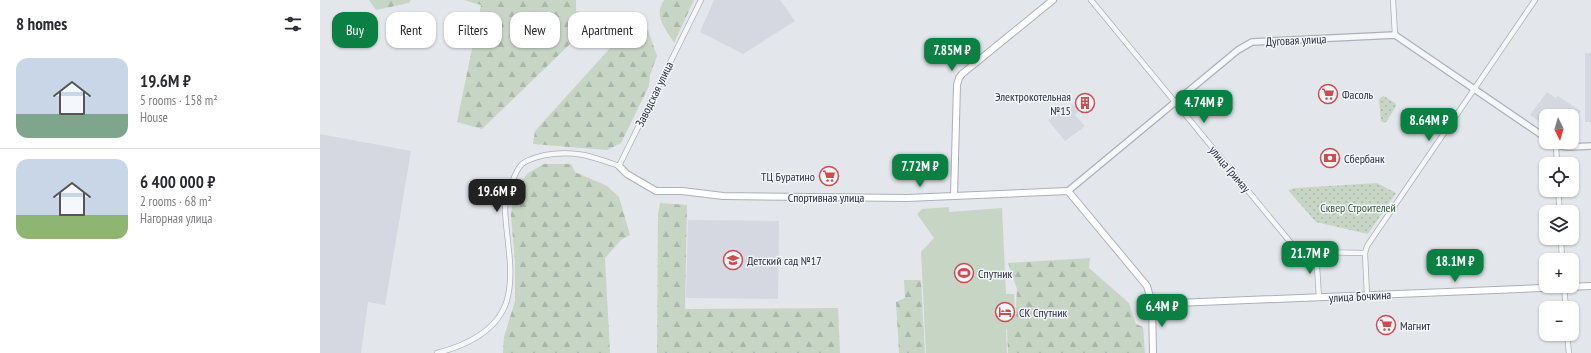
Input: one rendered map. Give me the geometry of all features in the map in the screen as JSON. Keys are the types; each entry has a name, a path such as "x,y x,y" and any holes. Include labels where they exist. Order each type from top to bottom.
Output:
{"main road":[{"path":"954,196 958,78 1053,0"},
{"name":"Спортивная улица","path":"619,166 627,174 656,191 682,191 724,196 954,196 1068,191"},
{"path":"1068,191 1147,286 1152,304 1153,353"},
{"name":"улица Бочкина","path":"1579,286 1591,286"},
{"name":"улица Бочкина","path":"1152,304 1367,296 1539,287"}],"street":[{"name":"Заводская улица","path":"619,166 701,0"},
{"name":"улица Гримау","path":"1091,0 1292,243 1298,247 1316,251 1365,253"},
{"path":"1393,0 1395,35 1539,133"},
{"path":"1367,296 1365,253 1367,246 1535,0"},
{"name":"Дуговая улица","path":"1068,191 1238,50 1249,43 1395,35"},
{"path":"1579,146 1591,146"},
{"path":"437,353 469,341 479,335 491,326 497,319 507,301 510,268 505,208 509,190 522,164 534,158 555,153 576,153 591,156 619,166"},
{"path":"1316,251 1320,298"},
{"path":"1567,341 1568,353"}],"shaded area":[{"path":"714,0 780,0 795,21 743,54 700,32"},
{"path":"1585,53 1591,53 1591,122 1585,122"},
{"path":"1547,92 1556,98 1558,96 1578,109 1539,109 1539,121 1530,115"},
{"path":"1073,104 1079,111 1075,115 1085,126 1065,141 1048,120 1067,105 1069,107"},
{"path":"320,134 411,151 385,305 368,302 361,353 320,353"},
{"name":"Детский сад №17","path":"688,220 779,221 778,299 686,298"}],"green space":[{"path":"369,0 411,0 409,3 376,10"},
{"path":"464,0 576,0 576,11 581,12 568,12 568,46 482,129 457,122 472,48 502,48 502,12 480,12 481,5"},
{"path":"664,0 694,0 674,43 664,27 660,17 661,6"},
{"path":"648,30 657,56 650,75 649,86 621,143 607,150 533,144 535,131 610,48 647,48"},
{"path":"1384,96 1395,103 1396,106 1387,121 1384,123 1381,121 1379,100"},
{"path":"544,164 571,164 575,172 607,186 619,197 630,235 621,240 605,258 610,353 503,353 504,337 515,301 515,262 511,215 514,190 528,173"},
{"name":"Сквер Строителей","path":"1377,183 1396,193 1368,234 1316,222 1288,190 1296,188"},
{"path":"660,203 687,205 685,309 838,308 840,353 657,353 658,215"},
{"name":"Спутник","path":"949,207 949,212 1002,208 1006,294 1014,294 1016,328 1006,329 1007,353 926,353 921,252 934,238 917,214 922,209"},
{"path":"1090,258 1089,268 1129,303 1136,324 1143,327 1145,353 1008,353 1007,329 1015,322 1017,289 1008,263"},
{"path":"904,280 921,280 925,353 899,353 896,302 905,298"}],"place":[{"name":"Фасоль","path":"1328,94"},
{"name":"Электрокотельная №15","path":"1085,103"},
{"name":"Сбербанк","path":"1330,158"},
{"name":"ТЦ Буратино","path":"829,176"},
{"name":"Детский сад №17","path":"733,260"},
{"name":"Спутник","path":"964,273"},
{"name":"СК Спутник","path":"1005,312"},
{"name":"Магнит","path":"1386,325"}]}
